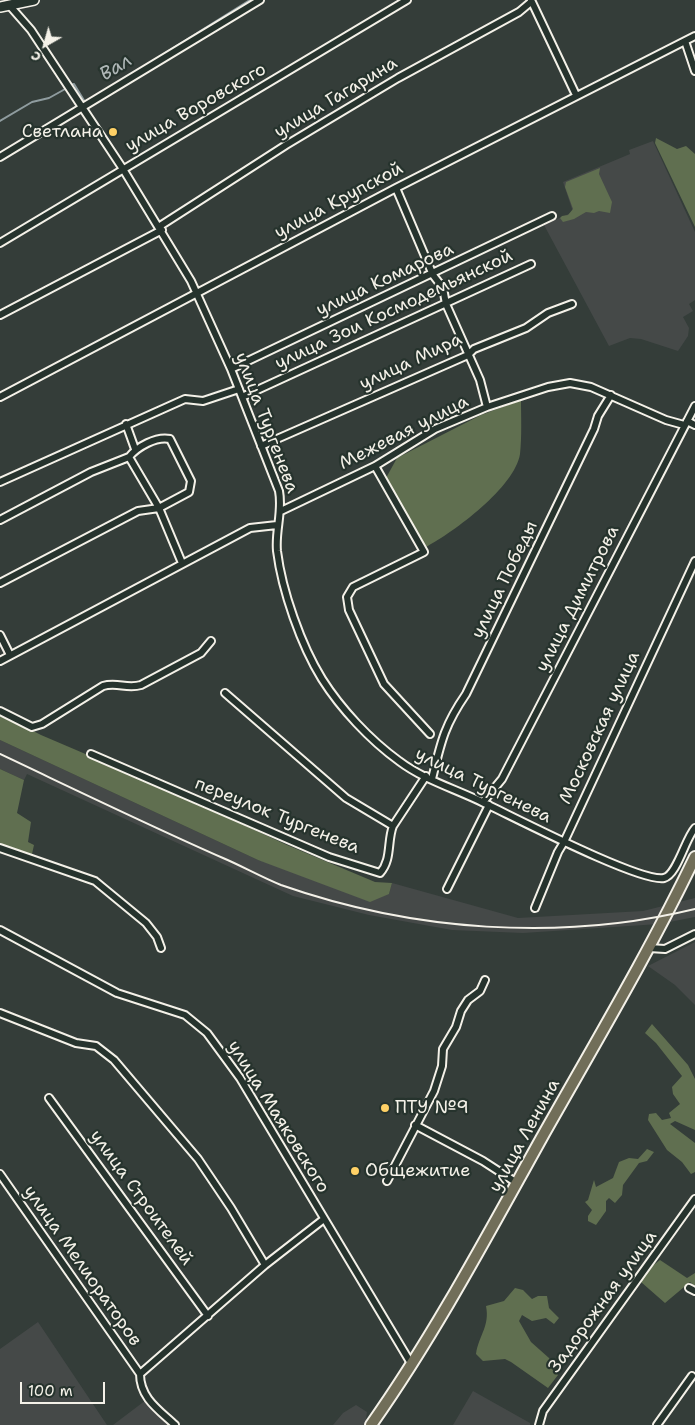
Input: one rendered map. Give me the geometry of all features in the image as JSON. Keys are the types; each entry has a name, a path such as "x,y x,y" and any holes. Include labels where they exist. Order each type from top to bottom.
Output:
{"main road":[{"name":"улица Ленина","path":"371,1425 412,1365 516,1184 650,948 695,857"}],"street":[{"path":"0,7 34,0"},
{"path":"0,157 260,0"},
{"name":"улица Воровского","path":"0,243 407,0"},
{"path":"531,1 576,95"},
{"name":"улица Гагарина","path":"0,315 161,228 304,134 398,78 519,12 531,1"},
{"name":"улица Тургенева","path":"10,6 31,30 123,169 161,228 197,293 231,369 279,491 281,511 278,525 277,553 288,597 303,643 322,679 341,705 383,748 407,767 564,842 649,878 664,878 672,873 695,828"},
{"name":"улица Крупской","path":"0,397 396,188 695,36"},
{"path":"684,41 695,71"},
{"path":"396,188 433,275 443,288 446,304 480,380 487,407"},
{"name":"улица Комарова","path":"231,369 433,275 552,216"},
{"name":"улица Зои Космодемьянской","path":"242,397 531,264"},
{"name":"улица Мира","path":"261,446 468,355 474,349 526,328 548,313 572,304"},
{"name":"Межевая улица","path":"281,511 375,466 435,429 528,392 570,383 591,387 666,420 695,425"},
{"path":"0,482 185,399 203,401 239,389"},
{"name":"улица Победы","path":"429,778 449,718 466,694 594,429 598,416 611,395"},
{"name":"улица Димитрова","path":"448,889 486,804 502,779 695,406"},
{"path":"126,424 135,449"},
{"path":"0,520 91,472 130,457 135,449 164,438 170,439 191,481 191,488 185,495 159,508 138,511 0,584"},
{"path":"130,457 159,508 182,562"},
{"path":"375,466 424,552 353,587 347,597 349,610 384,684 430,734"},
{"path":"0,661 182,562 216,548 250,528 278,525"},
{"name":"Московская улица","path":"535,908 558,852 695,561"},
{"path":"0,635 10,654"},
{"path":"0,711 32,727 42,724 103,686 112,683 133,688 141,685 201,653 211,642"},
{"path":"225,693 346,798 393,826"},
{"name":"переулок Тургенева","path":"91,754 328,857 380,873 387,860 389,836 393,826 429,778"},
{"path":"0,848 95,881 146,923 157,936 161,948"},
{"name":"улица Маяковского","path":"0,930 117,993 185,1015 207,1033 240,1078 412,1365"},
{"path":"650,948 665,949 695,934"},
{"path":"387,1182 415,1124 434,1091 442,1066 443,1049 456,1027 461,1011 468,1000 480,991 485,980"},
{"path":"0,1014 76,1044 96,1046 114,1060 198,1159 231,1208 265,1265"},
{"name":"улица Строителей","path":"49,1098 208,1316"},
{"path":"415,1124 483,1162 516,1184"},
{"name":"улица Мелиораторов","path":"0,1174 140,1374 142,1391 148,1400 175,1425"},
{"name":"Задорожная улица","path":"539,1425 543,1411 695,1199"},
{"path":"140,1374 265,1265 324,1219"},
{"path":"657,1425 692,1376"}],"shaded area":[{"path":"653,141 695,232 695,300 689,304 693,311 683,317 689,328 688,336 678,351 641,339 630,338 609,346 544,225 573,212 563,182 630,154 629,150"},
{"path":"0,740 258,860 389,894 392,883 518,918 643,911 695,898 695,917 659,924 523,933 452,930 369,915 293,896 27,774 24,780 0,769"},
{"path":"695,942 695,1005 675,985 648,966"},
{"path":"38,1322 107,1425 0,1425 0,1349"},
{"path":"473,1391 530,1423 530,1425 453,1425"},
{"path":"146,1400 172,1425 113,1425"},
{"path":"356,1405 367,1412 365,1425 333,1425 343,1413"}],"green space":[{"path":"656,138 677,149 686,146 695,154 695,227 655,143"},
{"path":"600,168 599,174 612,202 610,213 599,211 594,213 586,212 574,219 563,222 560,218 568,215 573,209 565,187 566,182"},
{"path":"521,400 520,454 516,467 507,480 482,507 452,531 426,547 386,478 397,458 481,415"},
{"path":"0,714 41,735 151,782 287,845 375,882 392,883 389,894 370,902 258,860 0,740"},
{"path":"0,769 24,780 17,813 31,822 28,842 34,845 32,854 16,852 0,845"},
{"path":"652,1024 688,1065 695,1079 695,1130 675,1121 670,1124 695,1143 695,1172 691,1174 682,1162 667,1150 648,1120 649,1114 656,1113 662,1120 671,1118 669,1113 680,1104 673,1094 672,1087 682,1076 656,1043 645,1033"},
{"path":"647,1149 654,1152 647,1161 639,1163 623,1185 622,1195 615,1203 609,1198 606,1201 606,1211 596,1225 588,1221 588,1216 592,1210 585,1202 588,1200 594,1180 596,1187 613,1178 619,1162 629,1158 638,1159"},
{"path":"660,1260 687,1278 695,1273 695,1286 690,1282 665,1303 641,1282 647,1270"},
{"path":"515,1288 523,1290 532,1299 538,1296 547,1296 549,1308 559,1318 554,1324 546,1318 532,1321 522,1315 519,1321 531,1342 549,1358 558,1375 548,1388 505,1359 483,1361 476,1354 487,1319 486,1306 504,1301"}],"waterway":[{"name":"Вал","path":"138,70 250,0"},
{"name":"Вал","path":"71,85 74,84 85,102"},
{"name":"Вал","path":"0,121 32,102 49,98 67,88"}],"railway":[{"path":"0,754 266,879 331,901 382,913 434,922 487,927 539,928 592,926 644,919 695,909"}],"place":[{"name":"Светлана","path":"113,132"},
{"name":"ПТУ №9","path":"385,1108"},
{"name":"Общежитие","path":"355,1171"}]}
